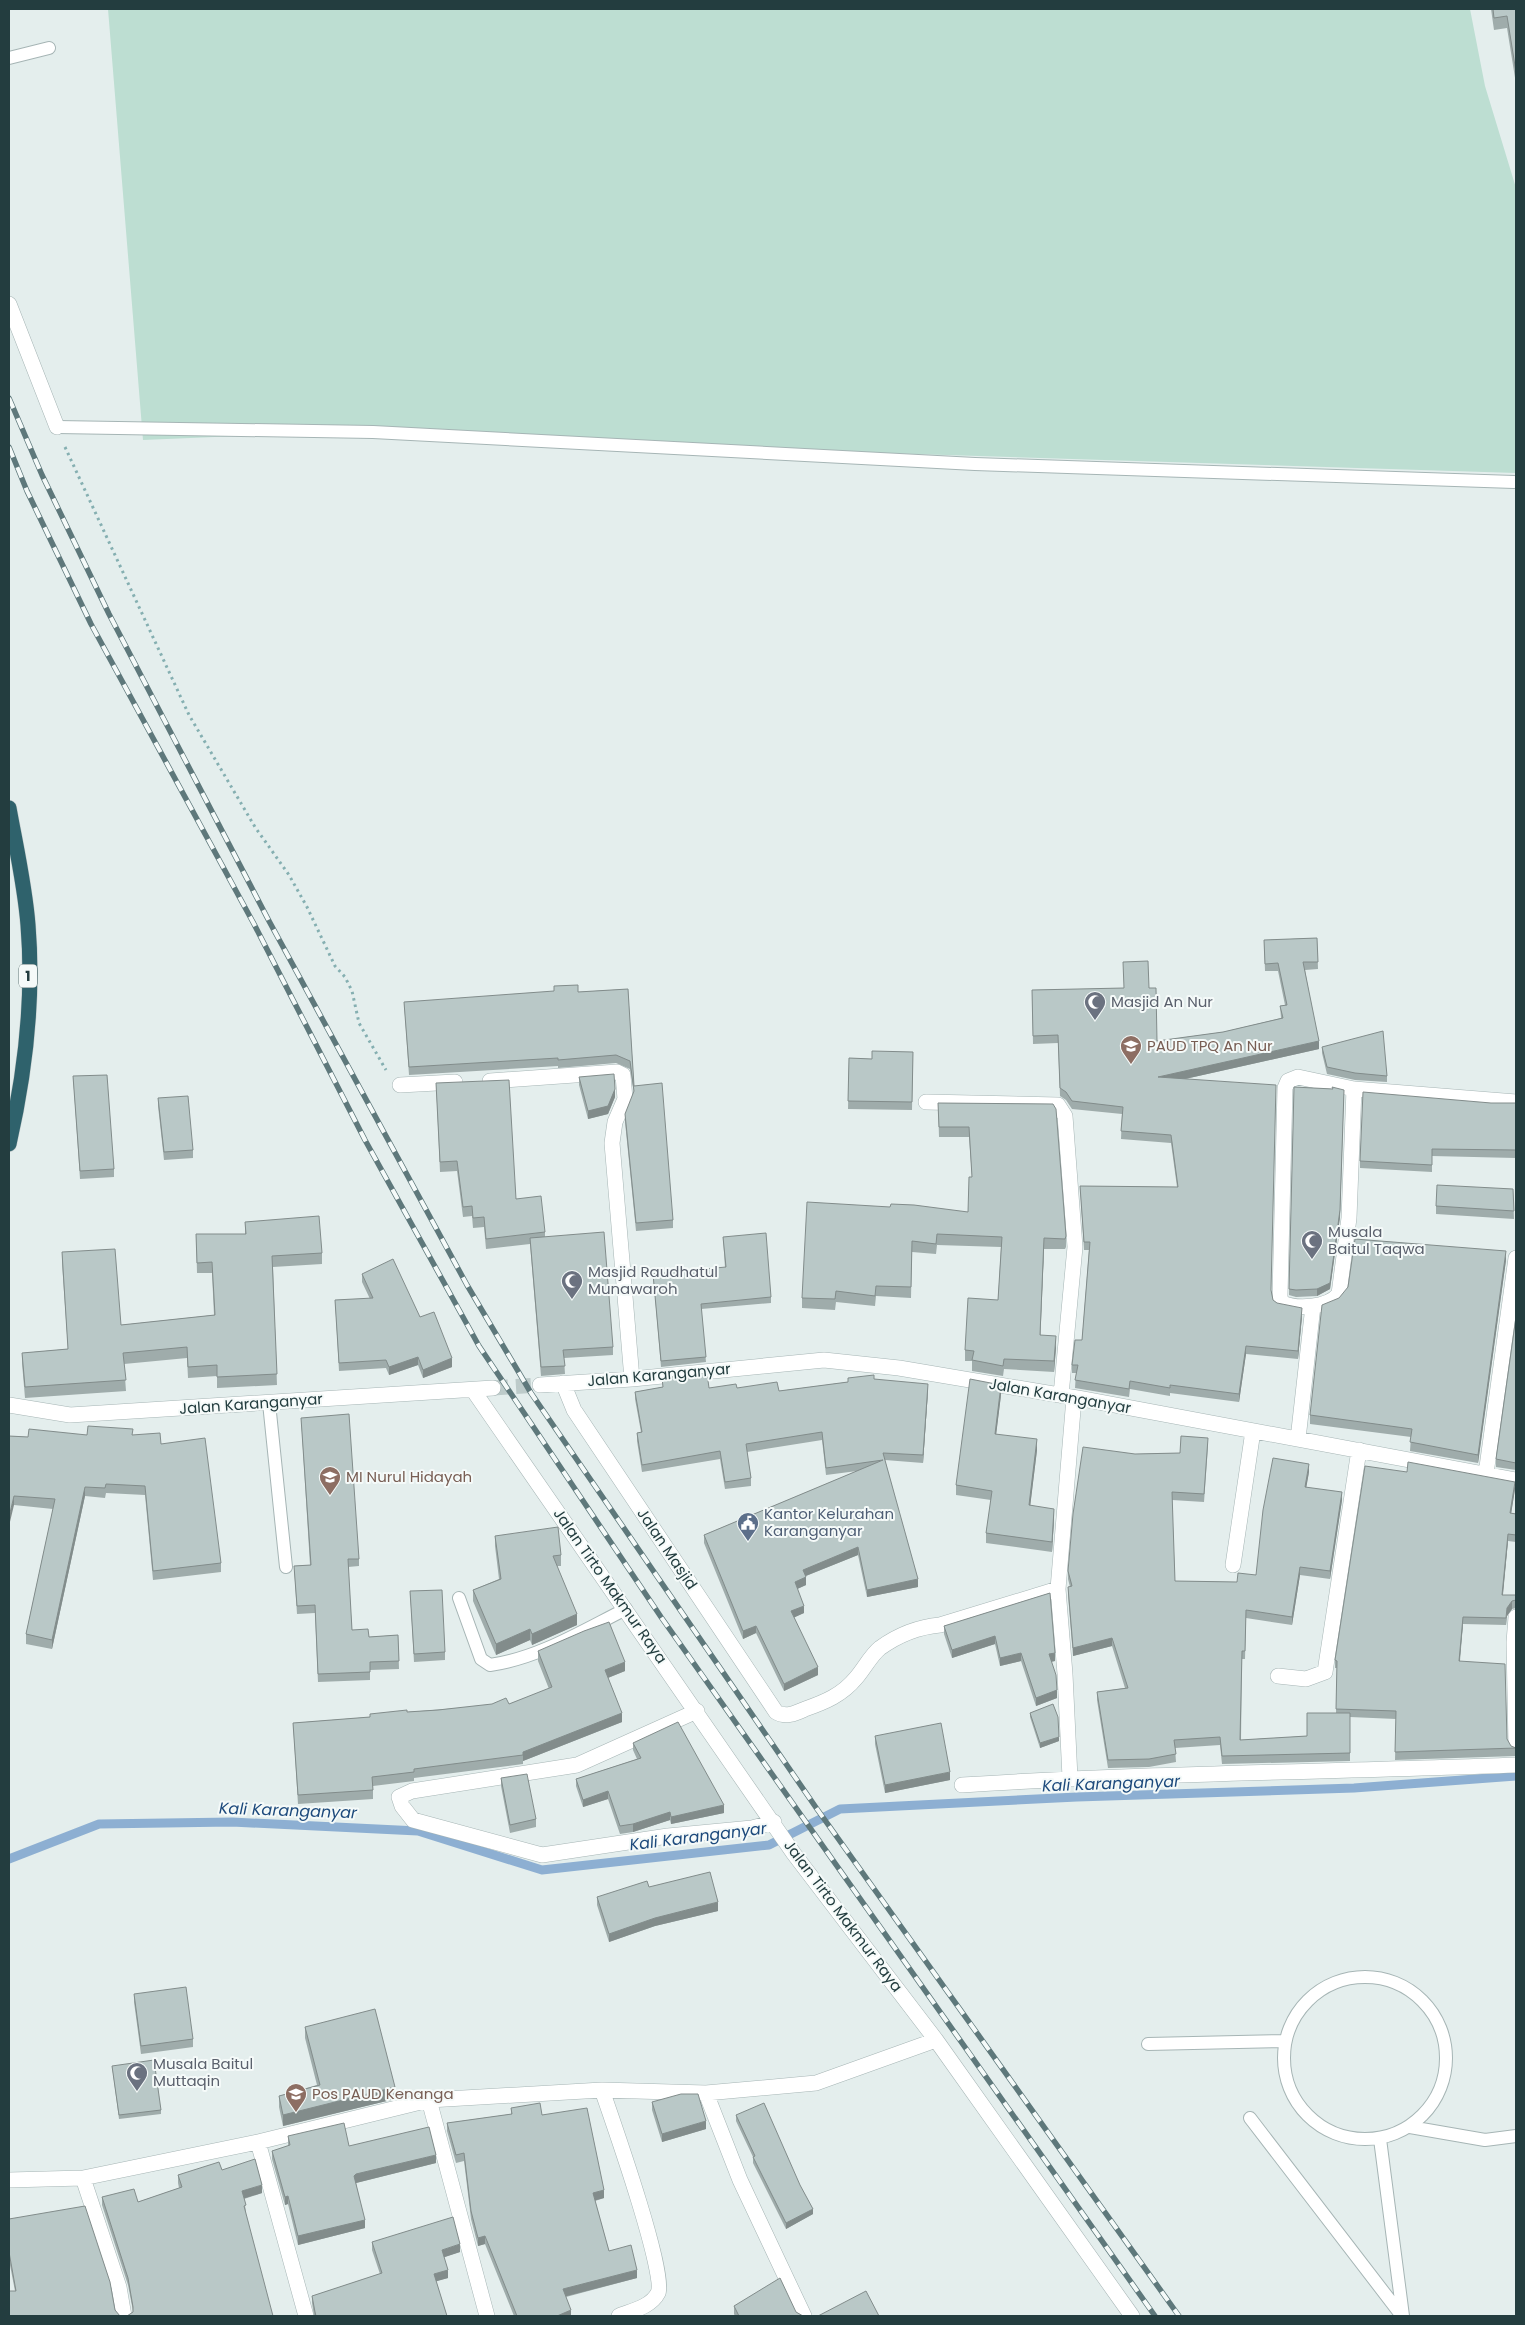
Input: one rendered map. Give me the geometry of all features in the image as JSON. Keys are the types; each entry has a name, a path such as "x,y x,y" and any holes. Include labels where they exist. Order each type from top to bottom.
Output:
{"highway":[{"name":"1","path":"9,808 28,926 28,1014 19,1101 9,1144"}],"street":[{"path":"9,304 57,427"},
{"path":"400,1085 617,1072 623,1075 625,1099 615,1122 612,1143 632,1379"},
{"path":"1354,1089 1350,1218 1339,1294 1334,1300 1313,1306 1286,1305 1281,1302 1280,1296 1285,1088 1288,1081 1298,1077 1354,1089 1516,1102"},
{"path":"926,1102 1058,1105 1065,1116 1076,1247 1058,1589 1066,1674 1070,1778"},
{"path":"1486,1474 1515,1278 1516,1258"},
{"path":"1298,1439 1313,1306"},
{"name":"Jalan Karanganyar","path":"540,1385 632,1379 824,1360 899,1368 1067,1396 1516,1480"},
{"name":"Jalan Masjid","path":"563,1383 574,1410 776,1712 780,1714 793,1714 835,1698 854,1680 878,1649 902,1635 923,1627 940,1625 1058,1589"},
{"name":"Jalan Karanganyar","path":"9,1406 70,1415 493,1388"},
{"name":"Jalan Tirto Makmur Raya","path":"473,1390 776,1825 794,1854 936,2040 1132,2316"},
{"path":"1233,1565 1252,1431"},
{"path":"1278,1676 1306,1679 1325,1672 1358,1450"},
{"path":"1516,1617 1514,1642 1516,1746"},
{"path":"697,1711 578,1765 412,1791 399,1797 402,1806 413,1820 542,1855 668,1836 776,1825"},
{"path":"962,1785 1070,1778 1516,1765"},
{"path":"9,2180 83,2178 258,2142 429,2100 602,2090 706,2093 816,2083 936,2040"},
{"path":"602,2090 641,2206 659,2277 659,2292 654,2298 647,2304 618,2316"},
{"path":"706,2093 740,2180 804,2316"},
{"path":"429,2100 487,2316"},
{"path":"258,2142 306,2316"},
{"path":"83,2178 119,2287 124,2316"}],"lane":[{"path":"9,58 49,48"},
{"path":"57,427 373,432 975,464 1514,482"},
{"path":"269,1403 286,1566"},
{"path":"459,1598 481,1659 490,1665 512,1662 541,1651 626,1609"},
{"path":"1350,1978 1382,1978 1411,1990 1433,2014 1445,2043 1445,2076 1433,2105 1410,2127 1380,2139 1348,2139 1319,2126 1297,2103 1285,2074 1285,2041 1297,2012 1320,1990 1350,1978"},
{"path":"1148,2044 1285,2041"},
{"path":"1250,2118 1403,2316"},
{"path":"1410,2127 1485,2140 1516,2136"},
{"path":"1380,2139 1403,2316"}],"path":[{"path":"57,427 189,714 255,827 289,875 335,966 345,977 352,991 359,1023 387,1071 400,1085"}],"green space":[{"path":"108,9 1470,9 1485,86 1516,188 1516,473 284,434 143,440"}],"building":[{"path":"1493,9 1516,9 1516,72 1507,16 1494,18"},
{"path":"1317,938 1318,962 1303,962 1319,1041 1158,1077 1276,1085 1271,1290 1273,1300 1277,1303 1302,1308 1298,1351 1246,1346 1239,1394 1170,1385 1170,1388 1130,1381 1129,1389 1075,1380 1078,1365 1072,1365 1075,1340 1082,1340 1090,1242 1084,1242 1080,1186 1178,1187 1171,1135 1121,1131 1123,1107 1072,1101 1066,1092 1060,1088 1058,1035 1033,1036 1032,990 1124,988 1123,962 1148,961 1149,988 1156,988 1157,1041 1223,1032 1283,1018 1280,1006 1287,1005 1278,963 1265,964 1264,940"},
{"path":"578,985 578,992 628,989 634,1086 662,1083 673,1220 636,1223 625,1114 634,1091 630,1061 616,1055 558,1060 558,1058 409,1067 404,1002 554,991 554,986"},
{"path":"1383,1031 1387,1076 1355,1073 1327,1067 1322,1047"},
{"path":"872,1051 913,1052 912,1102 848,1101 849,1058 872,1059"},
{"path":"614,1074 615,1089 608,1106 588,1111 579,1077"},
{"path":"107,1075 114,1169 80,1171 73,1076"},
{"path":"509,1080 516,1199 541,1196 545,1232 486,1239 484,1217 473,1218 472,1206 463,1207 457,1161 440,1162 436,1083"},
{"path":"1294,1087 1333,1089 1332,1087 1344,1090 1340,1210 1330,1283 1317,1289 1289,1289"},
{"path":"1363,1092 1491,1103 1516,1103 1516,1150 1432,1149 1432,1165 1360,1161"},
{"path":"188,1096 193,1150 164,1152 158,1098"},
{"path":"938,1103 1053,1104 1056,1109 1066,1236 1065,1239 1044,1238 1040,1335 1056,1336 1054,1361 1004,1359 1003,1366 972,1360 974,1351 965,1350 968,1298 998,1300 1002,1237 937,1234 936,1244 912,1241 911,1287 876,1286 875,1296 836,1291 835,1299 802,1298 807,1202 890,1207 891,1204 914,1205 968,1212 969,1177 972,1177 969,1127 939,1127"},
{"path":"1437,1185 1513,1189 1514,1211 1436,1206"},
{"path":"319,1216 322,1253 272,1256 277,1374 217,1377 217,1365 188,1367 187,1347 123,1353 126,1380 25,1387 22,1353 68,1349 62,1252 115,1249 121,1325 215,1315 212,1262 197,1263 196,1234 246,1234 245,1222"},
{"name":"Masjid Raudhatul Munawaroh","path":"604,1232 613,1347 563,1350 565,1366 541,1367 530,1238"},
{"path":"766,1233 771,1297 701,1304 706,1357 661,1361 653,1274 726,1267 723,1237"},
{"path":"1355,1239 1506,1251 1478,1455 1410,1442 1412,1429 1310,1415 1322,1305 1339,1298 1348,1287"},
{"path":"393,1259 420,1317 434,1312 452,1358 423,1370 418,1357 389,1367 386,1360 339,1363 335,1300 373,1298 362,1274"},
{"path":"1516,1317 1516,1463 1496,1459"},
{"path":"707,1373 709,1388 736,1384 737,1388 777,1382 779,1391 848,1382 848,1378 874,1375 874,1379 928,1384 923,1455 883,1453 918,1579 867,1590 858,1547 803,1570 806,1577 795,1582 804,1606 791,1611 818,1667 784,1684 756,1626 743,1631 704,1535 883,1460 826,1468 822,1432 746,1444 751,1478 725,1482 720,1451 642,1465 637,1433 642,1432 635,1392 663,1387 662,1378"},
{"path":"970,1379 1001,1385 995,1434 1037,1439 1029,1505 1054,1509 1052,1542 986,1533 992,1491 956,1485"},
{"path":"349,1414 359,1559 348,1559 352,1630 368,1629 369,1637 398,1635 399,1661 370,1662 370,1672 318,1674 315,1605 297,1606 294,1566 311,1565 301,1418"},
{"path":"88,1426 133,1429 132,1435 160,1433 161,1444 205,1438 221,1563 153,1571 145,1486 106,1484 105,1488 85,1487 52,1640 26,1634 55,1499 14,1496 9,1517 9,1436 28,1437 29,1429 87,1435"},
{"path":"1181,1436 1208,1438 1204,1494 1172,1492 1175,1581 1237,1582 1238,1573 1256,1575 1263,1510 1273,1458 1309,1464 1305,1487 1342,1492 1330,1571 1300,1567 1292,1617 1246,1610 1245,1651 1242,1651 1240,1740 1307,1736 1307,1713 1350,1713 1350,1753 1222,1756 1220,1737 1174,1740 1176,1754 1149,1759 1108,1760 1097,1692 1128,1688 1112,1638 1073,1648 1068,1587 1072,1586 1068,1571 1073,1514 1083,1447 1135,1454 1180,1453"},
{"path":"1408,1462 1515,1482 1510,1513 1516,1514 1516,1535 1508,1534 1502,1595 1516,1595 1516,1600 1512,1601 1507,1608 1506,1618 1463,1617 1459,1661 1505,1664 1507,1739 1511,1746 1516,1748 1395,1752 1396,1711 1336,1709 1337,1661 1335,1660 1365,1466 1407,1472"},
{"path":"558,1527 561,1555 553,1556 577,1614 532,1634 530,1629 496,1644 473,1590 501,1579 495,1536"},
{"path":"442,1590 445,1652 414,1654 410,1591"},
{"path":"1050,1593 1055,1653 1049,1654 1056,1675 1057,1690 1036,1698 1021,1653 1000,1658 995,1636 952,1650 944,1626"},
{"path":"609,1622 625,1662 605,1670 622,1713 523,1752 523,1755 414,1769 414,1772 372,1777 373,1790 298,1795 293,1723 370,1717 370,1714 407,1710 407,1712 438,1710 492,1704 506,1698 509,1704 552,1687 538,1651"},
{"path":"1053,1704 1058,1717 1059,1737 1040,1743 1030,1713"},
{"path":"678,1722 724,1805 671,1817 670,1812 633,1824 620,1826 608,1791 583,1800 576,1779 641,1758 633,1743"},
{"path":"941,1723 950,1772 885,1785 875,1736"},
{"path":"527,1774 536,1819 510,1825 501,1778"},
{"path":"710,1872 718,1902 655,1918 609,1934 597,1897 647,1881 649,1887"},
{"path":"186,1987 193,2039 141,2046 134,1994"},
{"path":"375,2009 395,2087 283,2115 279,2096 320,2085 305,2027"},
{"name":"Musala Baitul Muttaqin","path":"154,2060 161,2110 119,2115 112,2066"},
{"path":"681,2094 698,2094 706,2121 662,2134 652,2102"},
{"path":"540,2103 542,2115 587,2108 604,2190 593,2193 609,2251 631,2245 637,2270 563,2289 571,2310 557,2316 517,2316 485,2236 478,2238 471,2211 464,2153 456,2155 447,2123 512,2114 511,2108"},
{"path":"764,2103 800,2185 813,2209 786,2223 753,2157 755,2156 736,2115"},
{"path":"344,2123 349,2146 429,2127 436,2155 356,2174 354,2176 365,2220 298,2236 288,2196 285,2197 272,2151 290,2145 288,2136"},
{"path":"255,2159 262,2185 242,2191 246,2205 244,2206 273,2316 127,2316 133,2312 128,2278 102,2197 134,2189 138,2202 182,2187 178,2175 219,2162 222,2170"},
{"path":"85,2206 110,2282 115,2310 120,2316 9,2316 9,2291 16,2291 9,2252 9,2219"},
{"path":"453,2217 460,2244 442,2250 448,2270 434,2274 447,2316 316,2316 312,2296 382,2273 372,2242"},
{"path":"780,2278 796,2312 803,2316 739,2316 734,2306"},
{"path":"866,2291 879,2316 818,2316"}],"waterway":[{"name":"Kali Karanganyar","path":"9,1859 99,1824 232,1822 418,1831 542,1870 769,1845 840,1809 1077,1797 1354,1788 1516,1776"}],"tunnel":[{"path":"493,1388 540,1385"}],"railway":[{"path":"9,398 42,475 109,614 269,921 467,1285 531,1393 817,1809 1179,2316"},
{"path":"9,447 27,491 91,624 254,924 365,1140 479,1346 661,1617 1155,2316"}],"place":[{"name":"Masjid An Nur","path":"1095,1021"},
{"name":"PAUD TPQ An Nur","path":"1131,1065"},
{"name":"Musala Baitul Taqwa","path":"1312,1260"},
{"name":"Masjid Raudhatul Munawaroh","path":"572,1300"},
{"name":"MI Nurul Hidayah","path":"330,1496"},
{"name":"Kantor Kelurahan Karanganyar","path":"748,1542"},
{"name":"Musala Baitul Muttaqin","path":"137,2092"},
{"name":"Pos PAUD Kenanga","path":"296,2113"}]}
